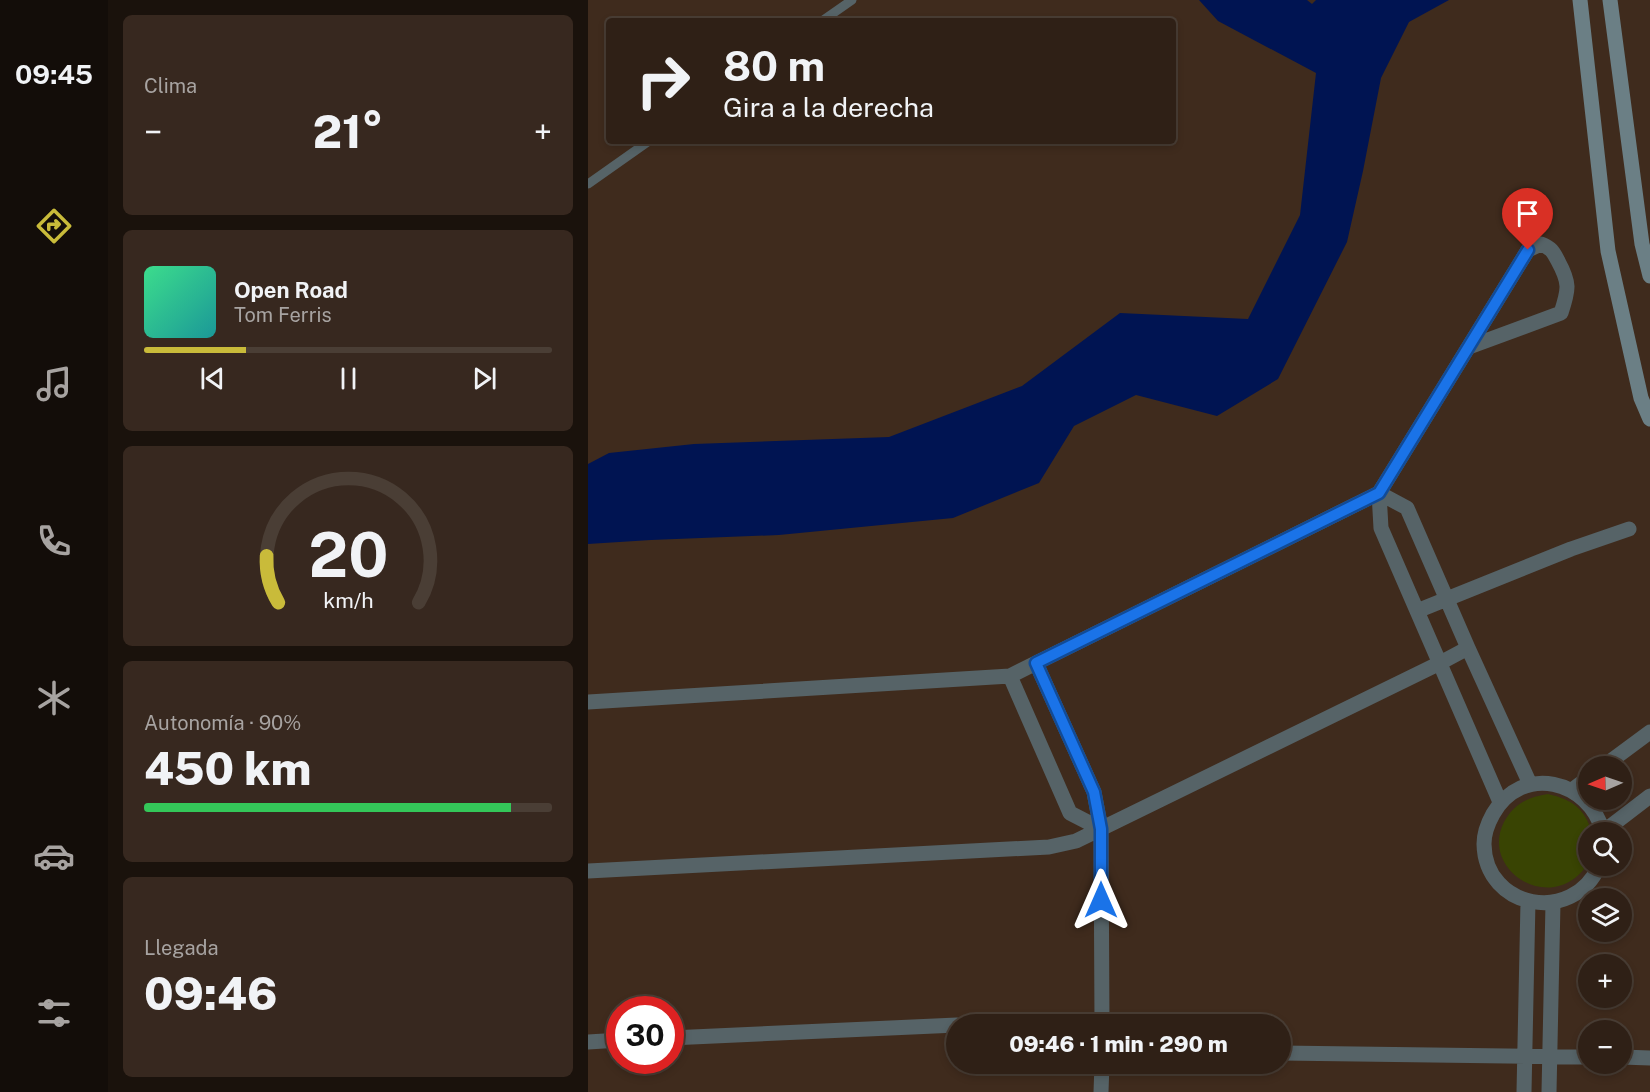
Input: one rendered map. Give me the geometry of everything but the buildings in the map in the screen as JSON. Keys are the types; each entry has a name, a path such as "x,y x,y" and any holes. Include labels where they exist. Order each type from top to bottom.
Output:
{"street":[{"path":"1580,0 1608,251 1641,398 1650,419"},
{"path":"1610,0 1642,244 1650,276"},
{"path":"588,702 1010,676 1379,493 1528,250 1541,244 1551,248 1567,277 1567,294 1561,313 1469,347"},
{"path":"1379,493 1407,508 1467,648 1530,784"},
{"path":"1379,493 1381,528 1500,802"},
{"path":"1417,611 1571,549 1629,529"},
{"path":"588,871 1049,846 1076,841 1467,648"},
{"path":"1036,663 1094,792 1101,829 1102,1014"},
{"path":"1010,676 1070,813 1101,829"},
{"path":"1618,756 1650,732"},
{"path":"1594,876 1576,895 1553,903 1528,901 1510,893 1496,880 1488,863 1484,844 1487,824 1500,802 1530,784 1561,786 1572,790 1589,804 1600,822"},
{"path":"1572,790 1578,786"},
{"path":"1616,822 1650,796"},
{"path":"1524,1092 1528,901"},
{"path":"1549,1092 1553,903"},
{"path":"684,1037 946,1025"},
{"path":"588,1042 606,1041"},
{"path":"1291,1053 1578,1057"},
{"path":"1632,1058 1650,1058"},
{"path":"1101,1092 1102,1074"}],"lane":[{"path":"826,18 852,0"},
{"path":"588,184 645,144"}],"green space":[{"path":"1548,794 1571,802 1581,811 1588,822 1578,822 1578,875 1560,886 1545,888 1517,877 1507,866 1500,853 1499,838 1504,822 1512,810 1534,797"}],"shaded area":[{"path":"1199,0 1307,0 1312,4 1316,0 1449,0 1409,22 1381,78 1347,242 1278,379 1217,416 1136,395 1074,426 1039,483 953,518 779,535 588,544 588,464 609,453 694,444 889,437 1022,386 1120,313 1248,319 1300,215 1316,73 1218,21"}],"route":[{"path":"1101,900 1101,829 1094,792 1036,663 1379,493 1528,250"}]}
